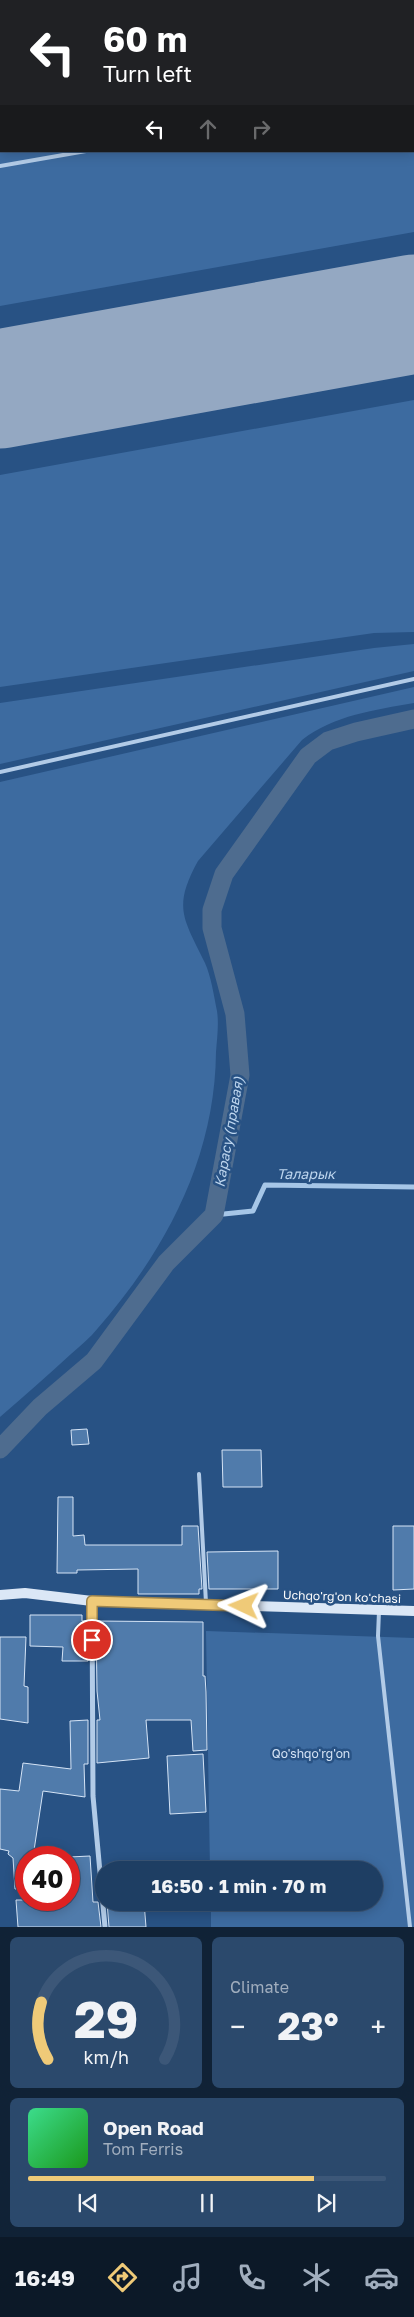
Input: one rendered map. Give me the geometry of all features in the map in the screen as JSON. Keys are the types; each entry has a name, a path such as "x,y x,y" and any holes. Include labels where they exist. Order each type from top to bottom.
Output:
{"street":[{"name":"Uchqo'rg'on ko'chasi","path":"0,1595 33,1594 92,1601 414,1611"},
{"path":"92,1601 92,1796 105,1927"}],"lane":[{"path":"0,166 80,152"},
{"path":"0,772 414,679"},
{"path":"198,1474 206,1605"},
{"path":"379,1611 378,1636 410,1927"}],"green space":[{"path":"0,152 414,152 414,232 0,306"},
{"path":"414,400 414,632 374,633 0,687 0,475"},
{"path":"414,644 414,671 0,764 0,703 374,648"},
{"path":"414,687 414,703 370,711 341,719 302,740 198,861 185,891 184,913 191,935 209,974 217,1011 218,1026 213,1091 207,1129 196,1165 182,1200 165,1234 123,1298 88,1339 0,1417 0,782"},
{"name":"Qo'shqo'rg'on","path":"206,1631 414,1638 414,1927 211,1927 211,1911 383,1911 383,1861 210,1861"}],"building":[{"path":"87,1429 89,1444 72,1445 71,1430"},
{"path":"222,1450 261,1450 262,1487 223,1487"},
{"path":"58,1497 73,1497 73,1536 84,1535 85,1545 182,1545 182,1526 198,1526 202,1589 199,1589 199,1594 138,1594 138,1569 77,1570 77,1573 57,1573"},
{"path":"393,1526 414,1526 414,1589 393,1590"},
{"path":"278,1551 278,1589 209,1589 207,1552"},
{"path":"30,1615 82,1615 82,1621 88,1621 88,1661 62,1661 63,1647 30,1646"},
{"path":"96,1621 203,1622 203,1676 205,1676 206,1692 207,1750 193,1751 191,1720 146,1720 149,1758 97,1763 97,1720 100,1720 97,1691"},
{"path":"0,1637 26,1637 24,1686 28,1687 28,1723 0,1719"},
{"path":"88,1720 88,1764 84,1764 85,1797 43,1791 35,1846 15,1846 15,1889 13,1858 8,1854 9,1851 0,1849 0,1789 19,1791 23,1763 71,1769 70,1721"},
{"path":"203,1754 206,1812 170,1814 167,1756"},
{"path":"80,1856 90,1856 93,1902 95,1902 95,1911 99,1911 101,1927 18,1927 17,1911 80,1911"},
{"path":"108,1911 145,1911 146,1927 109,1927"}],"waterway":[{"name":"Карасу (правая)","path":"0,1449 40,1407 94,1361 166,1263 214,1215 240,1075 235,1014 212,928 212,910 224,874 308,756 328,741 356,732 414,719"},
{"name":"Таларык","path":"214,1215 253,1211 265,1185 414,1187"}],"runway":[{"path":"0,389 414,314"}],"route":[{"path":"92,1640 92,1601 244,1606"}]}
